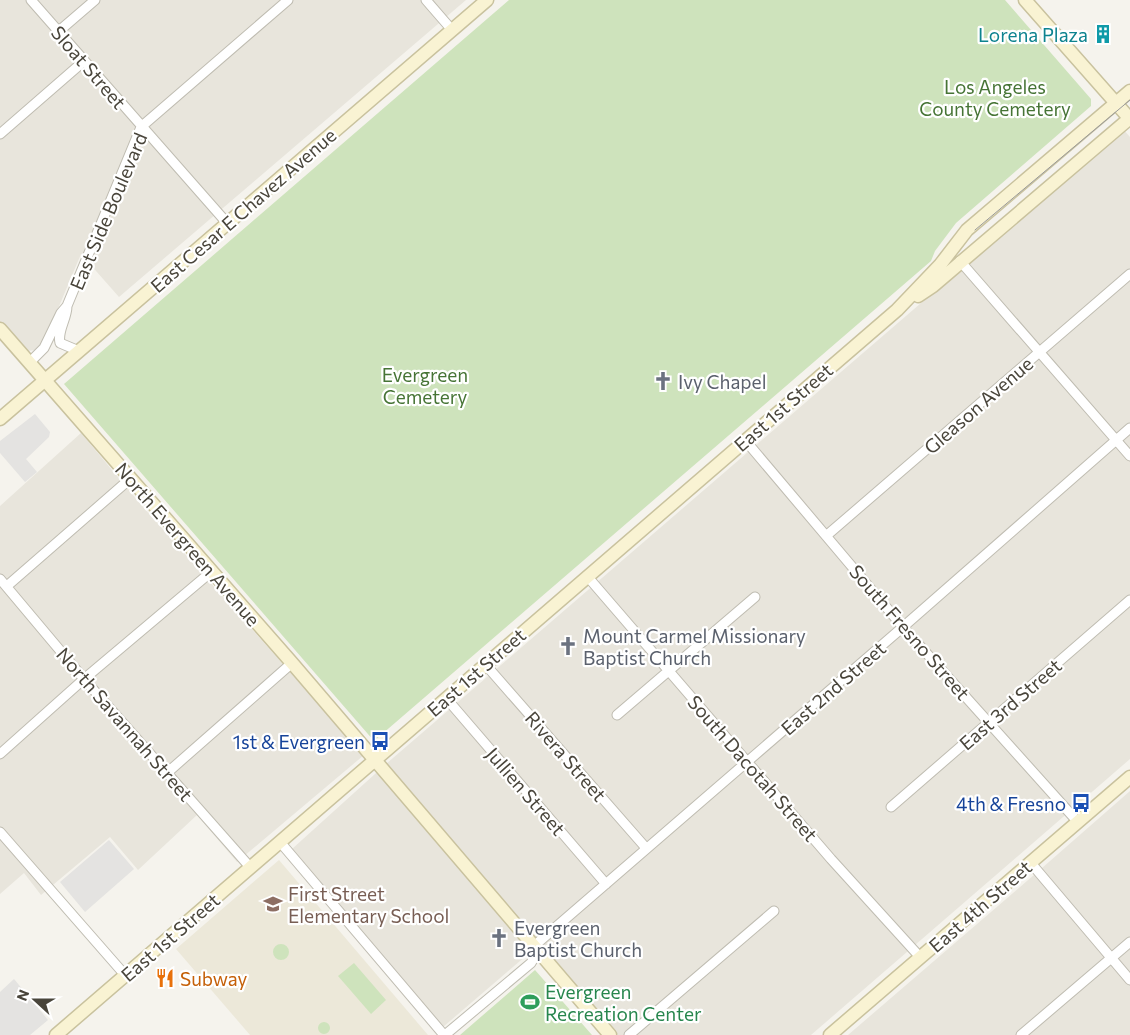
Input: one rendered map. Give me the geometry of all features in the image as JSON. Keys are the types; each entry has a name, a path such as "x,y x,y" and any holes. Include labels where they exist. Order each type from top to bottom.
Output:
{"street":[{"name":"Sloat Street","path":"31,0 227,224"},
{"path":"59,31 94,0"},
{"name":"East Side Boulevard","path":"29,362 44,348 61,313 67,306 141,127 288,0"},
{"path":"426,0 452,30"},
{"name":"East Cesar E Chavez Avenue","path":"0,420 487,0"},
{"path":"1025,0 1126,114"},
{"path":"0,134 84,61"},
{"name":"East 1st Street","path":"897,310 933,286 1126,114 1130,91"},
{"name":"East 1st Street","path":"56,1035 897,310 940,265 967,230 1126,114"},
{"path":"960,262 1130,456"},
{"name":"Gleason Avenue","path":"826,536 1130,274"},
{"name":"East Side Boulevard","path":"67,306 67,314 59,338 60,343 80,350"},
{"name":"North Evergreen Avenue","path":"0,329 292,663 610,1035"},
{"name":"East 2nd Street","path":"445,1035 531,962 536,949 646,848 903,627 1130,428"},
{"name":"South Fresno Street","path":"745,440 903,627 1077,821"},
{"path":"7,586 131,478"},
{"path":"0,754 84,679 211,572"},
{"name":"South Dacotah Street","path":"587,576 831,859 920,957"},
{"name":"North Savannah Street","path":"0,579 84,679 250,867"},
{"path":"617,716 755,597"},
{"name":"East 3rd Street","path":"891,807 1130,600"},
{"path":"168,772 292,663"},
{"name":"Rivera Street","path":"485,664 646,848"},
{"name":"Jullien Street","path":"446,698 606,884"},
{"name":"East 4th Street","path":"830,1035 1077,821 1128,782"},
{"path":"0,832 125,975"},
{"path":"280,842 445,1035"},
{"path":"1030,862 1130,980"},
{"path":"630,1035 774,911"},
{"path":"1021,1035 1130,942"}],"shaded area":[{"path":"0,0 466,0 119,297 81,254 44,342 35,350 27,351 3,323 0,325"},
{"path":"1123,129 1130,137 1130,759 811,1035 618,1035 541,943 443,1027 292,849 386,764"},
{"path":"35,414 50,432 49,437 26,459 37,472 25,482 0,453 0,441"},
{"path":"81,433 143,507 364,755 237,862 197,815 138,870 110,837 41,895 24,873 0,894 0,506"},
{"path":"1130,791 1130,1035 848,1035 1042,868"},
{"path":"109,840 134,869 85,912 60,882"},
{"name":"First Street Elementary School","path":"279,860 428,1035 250,1035 176,949"},
{"path":"14,979 48,1020 30,1035 0,1035 0,992"}],"green space":[{"name":"Evergreen Cemetery","path":"509,0 1005,0 1091,99 1091,106 956,223 935,251 931,261 374,741 64,384"},
{"path":"281,944 287,946 289,952 287,958 281,960 275,958 273,952 275,946"},
{"path":"354,963 386,1000 371,1014 338,976"},
{"name":"Evergreen Recreation Center","path":"535,970 592,1035 460,1035"},
{"path":"326,1022 329,1023 329,1033 322,1034 319,1033 318,1026 319,1023"}],"tram line":[{"path":"975,230 1130,100"}],"place":[{"name":"Lorena Plaza","path":"1103,34"},
{"name":"Ivy Chapel","path":"663,381"},
{"name":"Mount Carmel Missionary Baptist Church","path":"568,646"},
{"name":"1st & Evergreen","path":"380,741"},
{"name":"4th & Fresno","path":"1081,803"},
{"name":"First Street Elementary School","path":"273,904"},
{"name":"Evergreen Baptist Church","path":"499,938"},
{"name":"Subway","path":"165,978"},
{"name":"Evergreen Recreation Center","path":"530,1002"}],"park label":[{"name":"Los Angeles County Cemetery","path":"995,97"}]}
